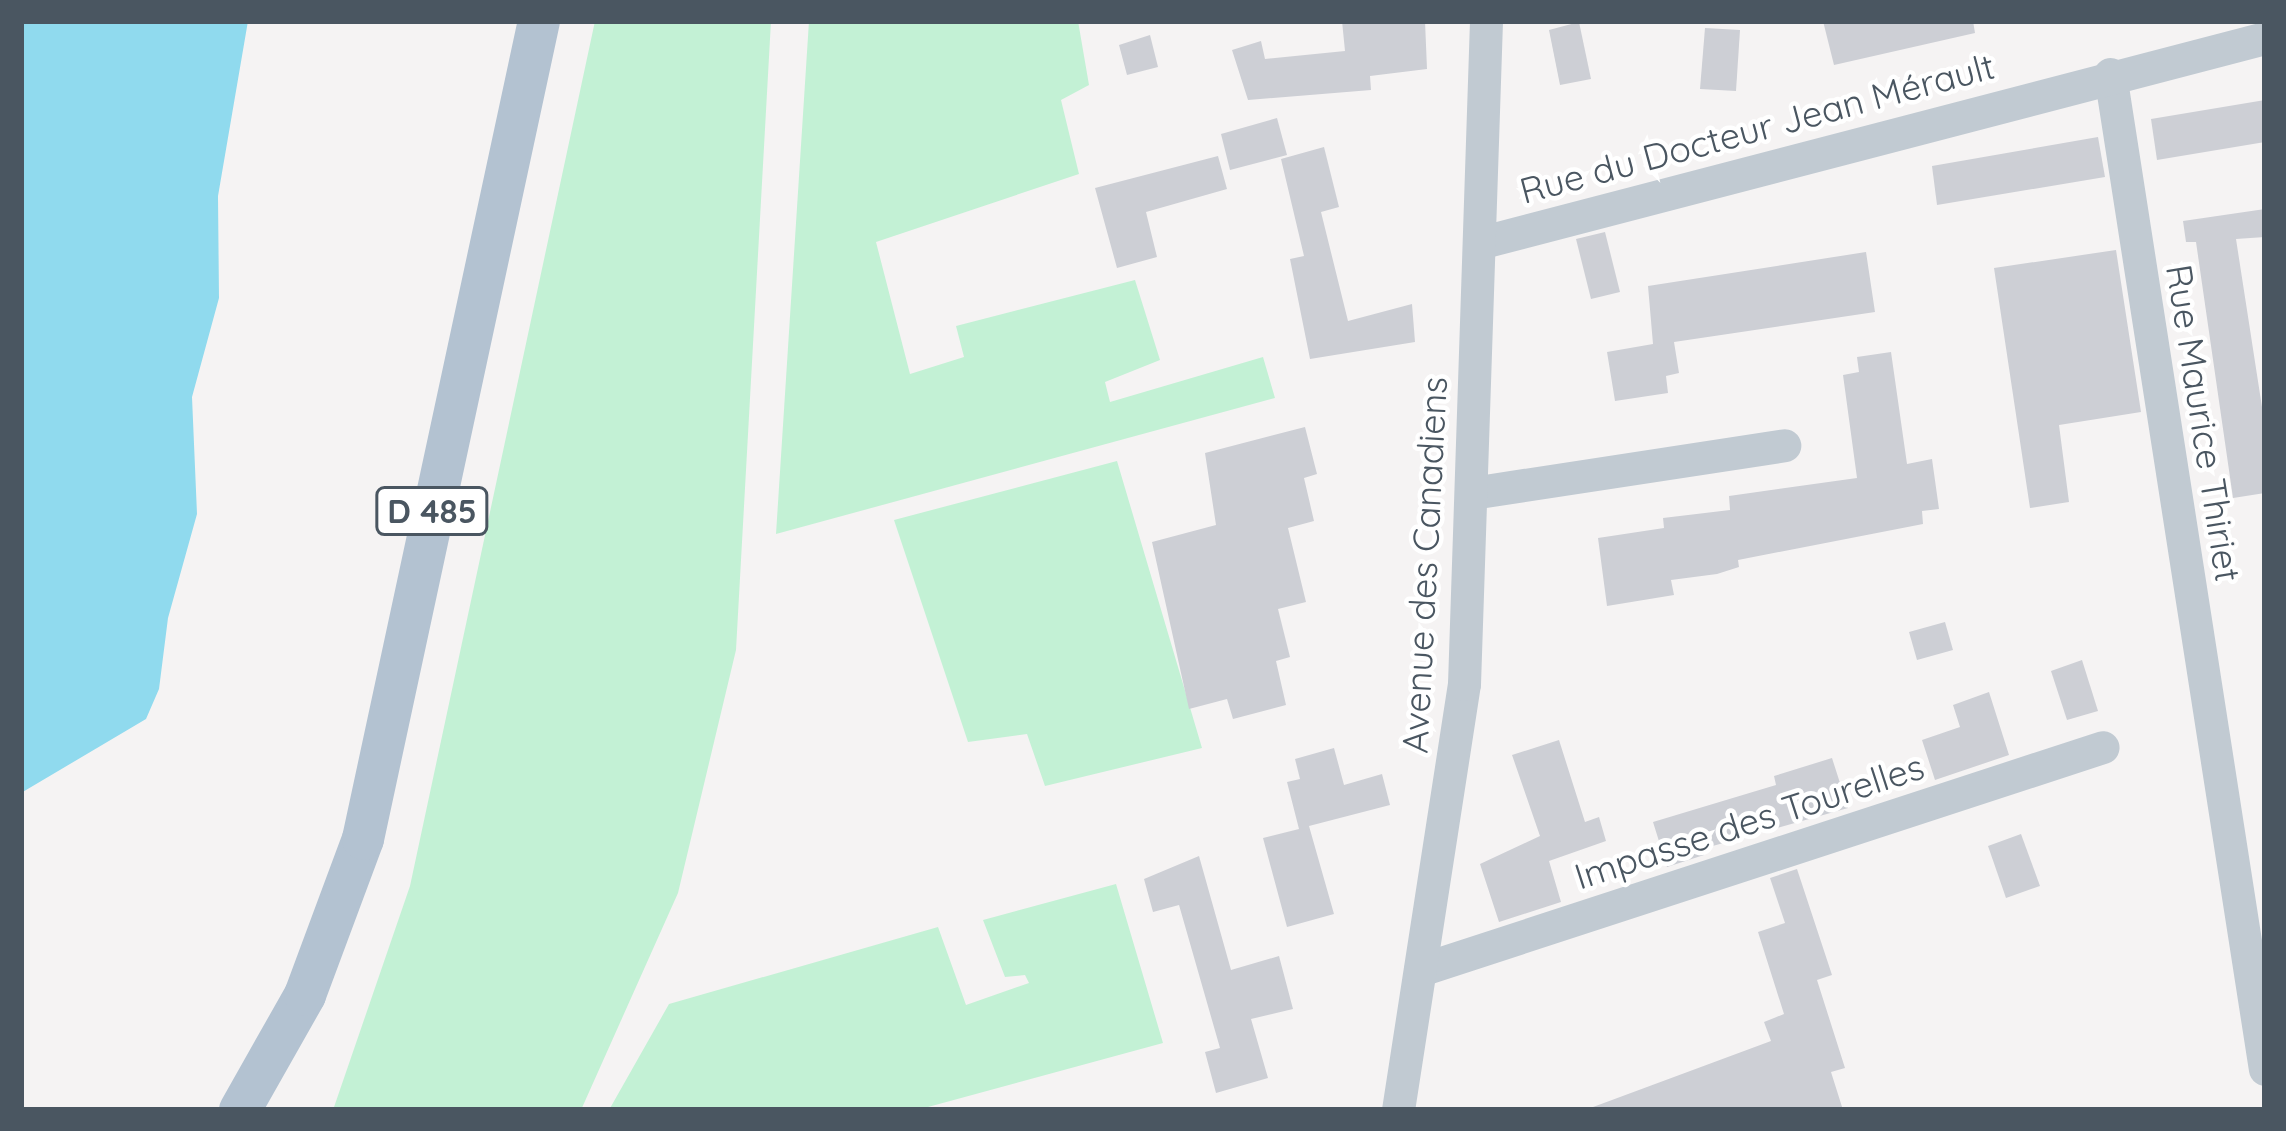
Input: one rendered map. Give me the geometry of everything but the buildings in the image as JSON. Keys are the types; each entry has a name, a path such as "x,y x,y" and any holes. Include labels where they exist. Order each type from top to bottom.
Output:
{"main road":[{"name":"D 485","path":"240,1110 305,995 363,838 539,21"}],"street":[{"name":"Avenue des Canadiens","path":"1398,1110 1463,684 1486,21"},
{"name":"Rue du Docteur Jean Mérault","path":"1479,243 2110,74 2265,38"},
{"name":"Rue Maurice Thiriet","path":"2110,74 2265,1069"},
{"path":"1472,493 1784,445"},
{"name":"Impasse des Tourelles","path":"1420,970 2103,747"}],"green space":[{"path":"595,21 771,21 736,650 678,893 581,1110 333,1110 410,886"},
{"path":"809,21 1078,21 1089,85 1061,100 1079,174 876,242 910,374 964,357 956,326 1135,280 1160,360 1105,382 1110,402 1263,357 1275,398 776,534"},
{"path":"1117,461 1202,748 1045,786 1027,734 968,742 894,520"},
{"path":"1116,884 1163,1043 917,1110 609,1110 669,1004 938,927 966,1005 1029,983 1025,975 1005,977 983,920"}],"water":[{"path":"21,21 248,21 218,196 219,298 192,397 197,514 168,618 159,689 146,719 21,793"}]}
